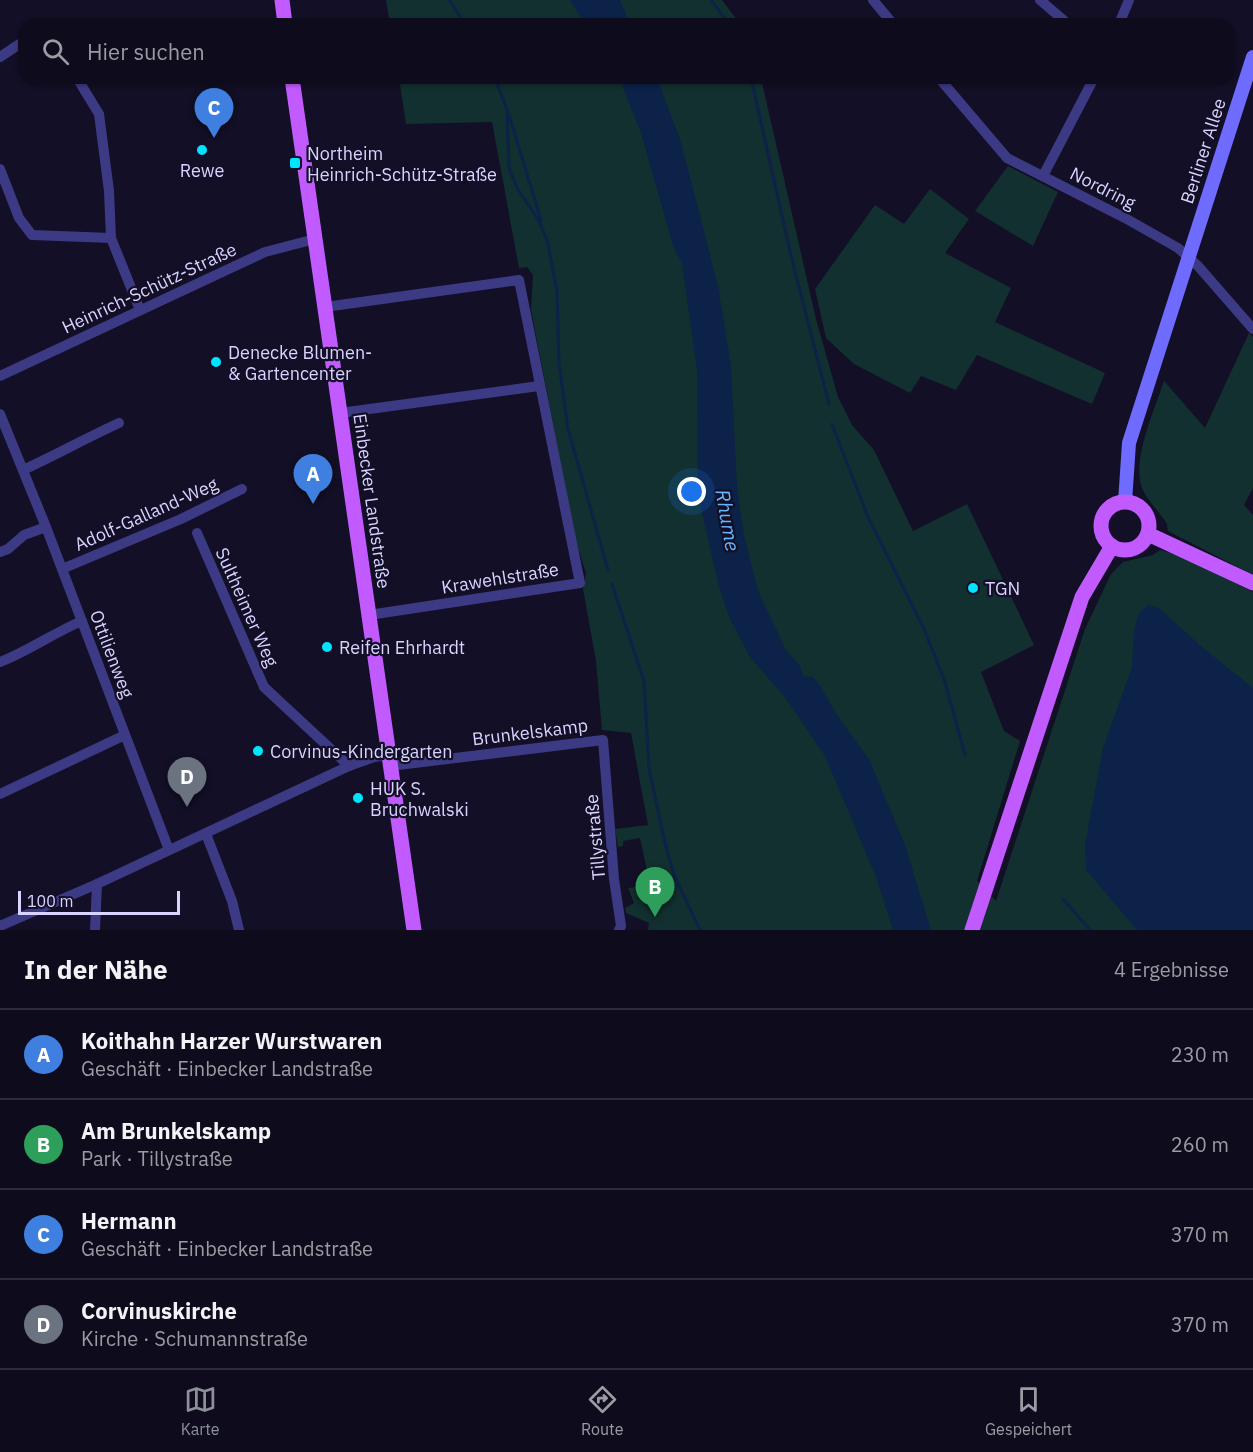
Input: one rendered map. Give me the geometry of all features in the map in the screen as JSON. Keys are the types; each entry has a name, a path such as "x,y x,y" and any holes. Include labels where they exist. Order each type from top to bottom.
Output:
{"main road":[{"path":"282,0 284,18"},
{"name":"Berliner Allee","path":"1125,502 1129,443 1253,57"},
{"name":"Einbecker Landstraße","path":"293,84 414,930"},
{"path":"1125,502 1137,505 1146,515 1148,534 1143,542 1130,549 1112,546 1103,534 1102,519 1111,507 1125,502"},
{"path":"1148,534 1253,583"},
{"path":"972,930 1082,597 1112,546"}],"street":[{"path":"873,0 888,18"},
{"path":"1040,0 1061,18"},
{"path":"1122,18 1129,0"},
{"path":"0,57 18,45"},
{"path":"81,84 99,114 109,191 111,238 140,310"},
{"name":"Nordring","path":"944,84 1007,158 1150,231 1188,256 1251,322"},
{"path":"1043,176 1091,84"},
{"path":"0,169 19,218 32,235 111,238"},
{"name":"Heinrich-Schütz-Straße","path":"0,376 265,252 315,238"},
{"path":"325,307 519,280 539,386 340,413"},
{"name":"Krawehlstraße","path":"369,615 580,583 539,386"},
{"name":"Ottilienweg","path":"0,414 5,439 23,470 46,527 169,850"},
{"path":"23,470 119,423"},
{"name":"Adolf-Galland-Weg","path":"62,569 182,519 243,489"},
{"path":"0,552 8,549 24,535 46,527"},
{"name":"Sultheimer Weg","path":"197,533 264,687 349,766"},
{"path":"0,662 28,652 48,636 82,621"},
{"path":"0,794 125,735"},
{"name":"Brunkelskamp","path":"0,926 97,884 349,766 374,757 389,761 603,740"},
{"name":"Tillystraße","path":"603,740 614,879 621,926 619,930"},
{"path":"206,834 232,901 239,930"},
{"path":"94,930 97,884"}],"green space":[{"path":"386,0 722,0 736,18 389,18"},
{"path":"400,84 762,84 816,319 838,397 852,425 874,450 913,531 967,504 1034,645 981,672 1004,731 1020,741 977,881 996,901 1085,629 1111,574 1123,562 1153,555 1160,550 1179,555 1253,592 1253,930 648,930 649,923 626,913 625,908 634,903 628,888 650,885 640,838 623,841 623,846 618,847 615,829 648,825 631,733 602,730 596,661 583,589 586,573 576,542 531,310 533,275 527,267 519,268 492,122 406,124"},
{"path":"1008,166 1058,192 1033,246 975,211"},
{"path":"930,189 969,219 945,253 1011,288 995,322 1105,373 1092,404 977,355 956,390 921,376 910,393 854,364 826,338 815,289 875,205 904,224"},
{"path":"1249,333 1253,337 1253,488 1244,505 1253,515 1253,575 1168,531 1167,524 1143,490 1139,473 1142,447 1164,381 1205,428"}],"water":[{"path":"570,0 620,0 628,18 581,18"},
{"name":"Rhume","path":"621,84 659,84 681,142 718,286 731,365 737,487 744,535 758,591 786,650 800,666 804,677 812,676 817,681 841,721 869,759 905,845 931,930 893,930 876,877 825,756 784,696 750,657 729,617 718,583 698,495 697,370 682,263 674,249 641,133"},
{"path":"1149,605 1159,608 1202,647 1253,688 1253,930 1137,930 1086,870 1085,844 1103,748 1132,667 1134,631 1139,613"}],"waterway":[{"path":"449,0 461,18"},
{"path":"711,0 724,18"},
{"path":"497,84 507,110 509,168 517,188 539,221 547,240 557,291 559,364 568,429 608,570"},
{"path":"752,84 792,260 829,404"},
{"path":"509,115 541,220"},
{"path":"832,424 868,517 924,629 945,682 965,755"},
{"path":"612,584 644,681 649,769 665,843 674,875 700,930"},
{"path":"1063,899 1090,930"}],"place":[{"name":"Hermann","path":"214,138"},
{"name":"Rewe","path":"202,150"},
{"name":"Northeim Heinrich-Schütz-Straße","path":"295,163"},
{"name":"Denecke Blumen- & Gartencenter","path":"216,362"},
{"name":"Koithahn Harzer Wurstwaren","path":"313,504"},
{"name":"TGN","path":"973,588"},
{"name":"Reifen Ehrhardt","path":"327,647"},
{"name":"Corvinus-Kindergarten","path":"258,751"},
{"name":"HUK S. Bruchwalski","path":"358,798"},
{"name":"Corvinuskirche","path":"187,807"},
{"name":"Am Brunkelskamp","path":"655,917"}]}
